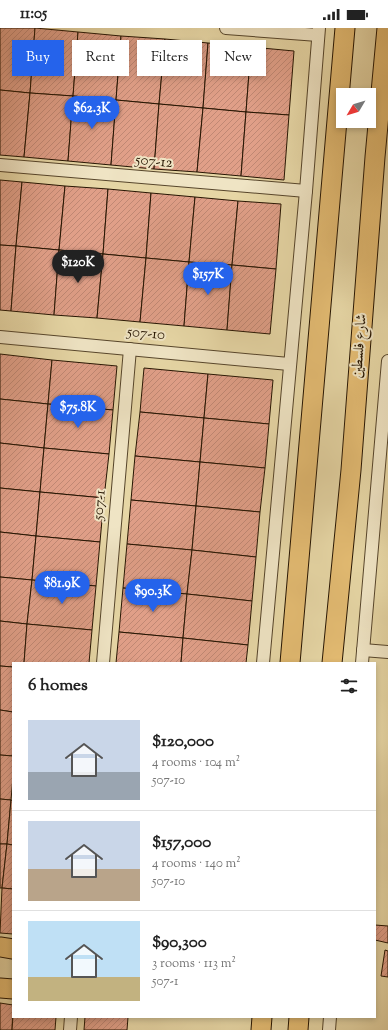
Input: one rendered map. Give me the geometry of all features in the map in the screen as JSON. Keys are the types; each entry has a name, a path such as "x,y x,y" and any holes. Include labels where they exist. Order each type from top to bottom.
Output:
{"main road":[{"path":"290,662 345,28"},
{"name":"شارع فلسطين","path":"332,662 351,470 375,157 387,28"},
{"path":"0,948 12,949"},
{"path":"0,988 12,989"},
{"path":"261,1030 262,1018"},
{"path":"298,1030 299,1018"}],"street":[{"path":"226,28 318,32 306,191 289,364 263,662"},
{"name":"507-12","path":"0,165 306,191"},
{"name":"507-10","path":"0,337 289,364"},
{"name":"507-1","path":"103,662 130,349"},
{"path":"362,662 388,361"},
{"path":"363,650 388,652"},
{"path":"70,1030 71,1018"},
{"path":"329,1030 330,1018"}],"building":[{"path":"0,28 35,28 34,40 12,40 12,76 31,76 30,93 0,90"},
{"path":"35,28 78,32 77,40 72,40 72,76 75,76 73,96 30,93 31,76 64,76 64,40 34,40"},
{"path":"78,32 121,36 121,40 77,40"},
{"path":"121,36 165,39 137,40 137,76 162,76 159,104 116,100 118,76 129,76 129,40 121,40"},
{"path":"202,42 208,43 203,108 159,104 162,76 202,76"},
{"path":"208,43 210,43 210,76 249,76 246,112 203,108"},
{"path":"266,48 294,51 289,115 246,112 249,76 266,76"},
{"path":"75,76 118,76 116,100 73,96"},
{"path":"0,90 30,93 24,157 0,155"},
{"path":"30,93 73,96 68,161 24,157"},
{"path":"73,96 116,100 111,165 68,161"},
{"path":"116,100 159,104 154,169 111,165"},
{"path":"159,104 203,108 197,172 154,169"},
{"path":"203,108 246,112 241,176 197,172"},
{"path":"246,112 289,115 284,180 241,176"},
{"path":"0,180 22,182 16,246 0,245"},
{"path":"22,182 65,186 59,250 16,246"},
{"path":"65,186 108,189 103,254 59,250"},
{"path":"108,189 151,193 146,258 103,254"},
{"path":"151,193 195,197 189,262 146,258"},
{"path":"195,197 238,201 232,265 189,262"},
{"path":"238,201 281,204 276,269 232,265"},
{"path":"0,245 16,246 11,311 0,310"},
{"path":"16,246 59,250 54,315 11,311"},
{"path":"59,250 103,254 97,318 54,315"},
{"path":"103,254 146,258 140,322 97,318"},
{"path":"146,258 189,262 184,326 140,322"},
{"path":"189,262 232,265 227,330 184,326"},
{"path":"232,265 276,269 270,334 227,330"},
{"path":"0,354 52,360 48,404 0,399"},
{"path":"52,360 117,366 113,410 48,404"},
{"path":"144,368 208,374 204,418 140,412"},
{"path":"208,374 273,380 269,424 204,418"},
{"path":"0,399 48,404 44,448 0,443"},
{"path":"48,404 113,410 109,454 44,448"},
{"path":"140,412 204,418 200,462 135,456"},
{"path":"204,418 269,424 265,468 200,462"},
{"path":"0,443 44,448 40,492 0,488"},
{"path":"44,448 109,454 104,498 40,492"},
{"path":"135,456 200,462 196,506 131,500"},
{"path":"200,462 265,468 260,512 196,506"},
{"path":"0,488 40,492 36,536 0,532"},
{"path":"40,492 104,498 100,542 36,536"},
{"path":"131,500 196,506 192,550 127,544"},
{"path":"196,506 260,512 256,557 192,550"},
{"path":"0,532 36,536 32,580 0,577"},
{"path":"36,536 100,542 96,586 32,580"},
{"path":"127,544 192,550 187,594 123,588"},
{"path":"192,550 256,557 252,601 187,594"},
{"path":"0,577 32,580 27,624 0,621"},
{"path":"32,580 96,586 92,630 27,624"},
{"path":"123,588 187,594 183,638 119,632"},
{"path":"187,594 252,601 248,645 183,638"},
{"path":"0,621 27,624 24,662 12,662 12,667 0,666"},
{"path":"27,624 92,630 89,662 24,662"},
{"path":"119,632 183,638 181,662 116,662"},
{"path":"183,638 248,645 246,662 181,662"},
{"path":"0,666 12,667 12,712 0,710"},
{"path":"0,710 12,712 12,756 0,755"},
{"path":"0,755 12,756 11,800 0,799"},
{"path":"0,799 11,800 7,844 0,844"},
{"path":"11,800 12,845 7,844"},
{"path":"0,844 7,844 2,888 0,888"},
{"path":"7,844 12,845 12,889 2,888"},
{"path":"2,888 12,889 12,934 0,933"},
{"path":"376,925 388,926 388,943 376,940"},
{"path":"385,950 388,951 388,977 381,976"},
{"path":"0,1003 12,1005 12,1030 0,1030"},
{"path":"13,1018 56,1018 55,1030 12,1030"},
{"path":"85,1018 128,1018 127,1030 84,1030"}]}
